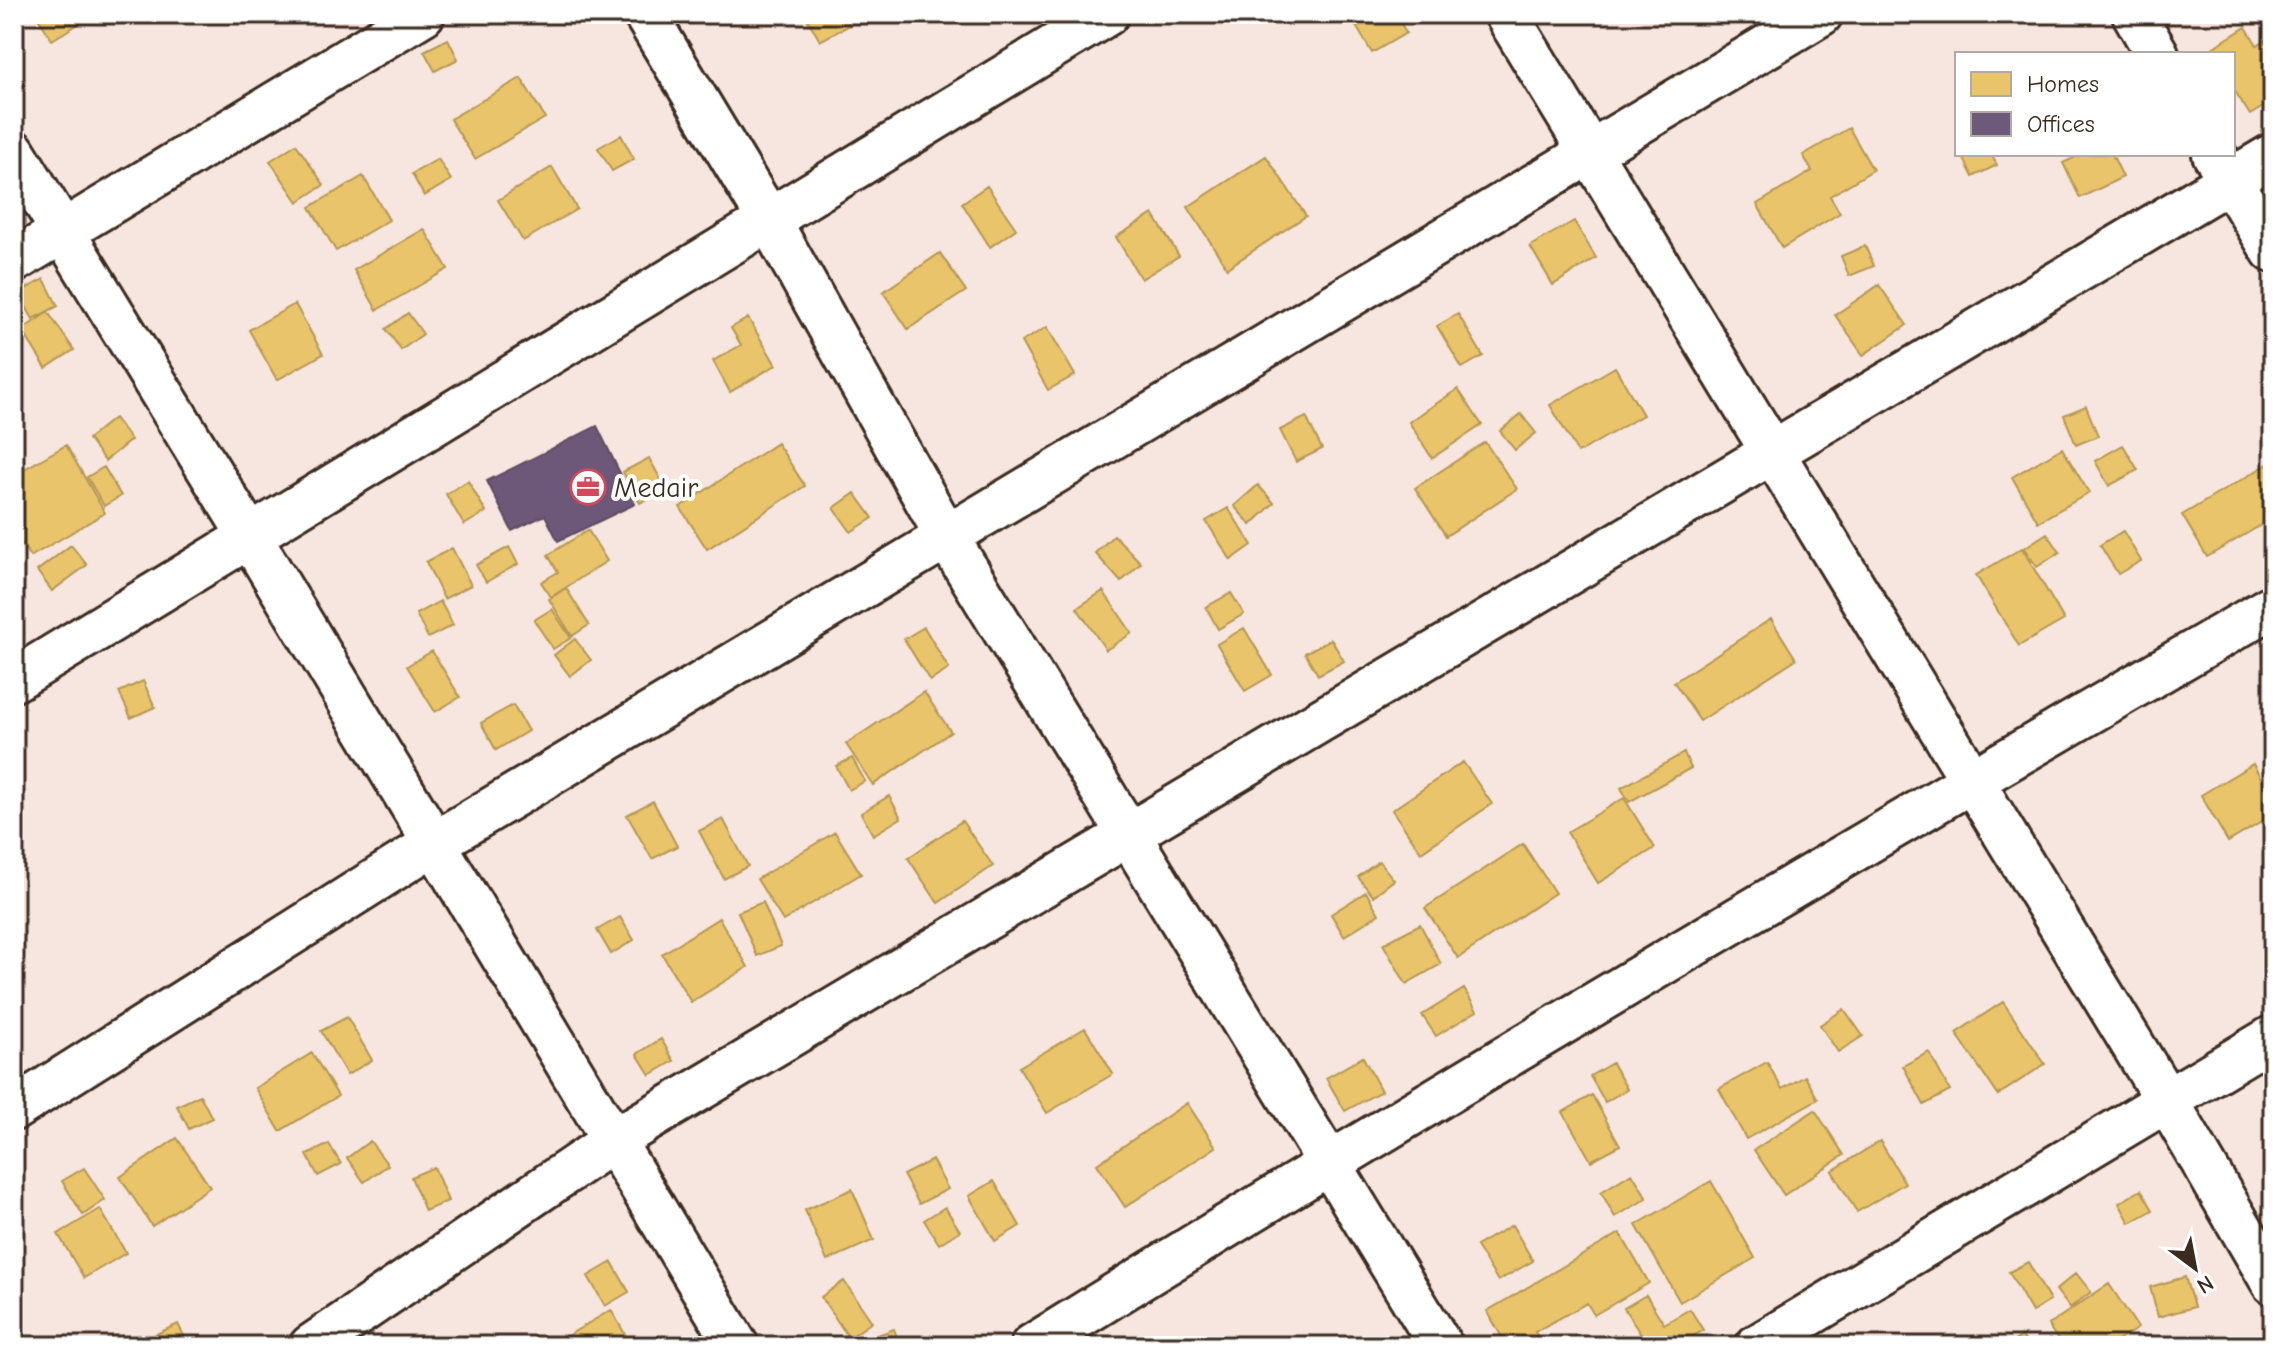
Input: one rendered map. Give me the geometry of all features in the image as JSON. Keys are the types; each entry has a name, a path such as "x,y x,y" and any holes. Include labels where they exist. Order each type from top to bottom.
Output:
{"street":[{"path":"14,261 423,14"},
{"path":"645,14 769,220 947,537 1441,1346"},
{"path":"14,680 1107,14"},
{"path":"1506,14 2167,1101 2273,1283"},
{"path":"14,1109 433,844 1821,14"},
{"path":"2134,14 2156,52"},
{"path":"14,152 250,537 737,1346"},
{"path":"311,1346 614,1140 1771,451 2222,167 2273,155"},
{"path":"2222,167 2273,251"},
{"path":"1032,1346 1328,1162 1972,780 2273,606"},
{"path":"1757,1346 2273,1037"}],"building: Homes":[{"path":"36,14 95,14 52,40"},
{"path":"814,14 843,14 850,25 820,41 807,18"},
{"path":"1349,14 1396,14 1406,33 1372,53"},
{"path":"2246,27 2257,45 2273,35 2273,101 2250,115 2235,91 2235,52 2209,50"},
{"path":"448,39 458,59 435,71 424,51"},
{"path":"521,78 545,118 475,159 450,119"},
{"path":"1849,128 1873,170 1830,196 1840,213 1782,248 1757,204 1812,171 1803,155"},
{"path":"621,135 634,159 612,171 598,148"},
{"path":"296,144 324,185 298,202 270,161"},
{"path":"1266,156 1306,216 1227,268 1188,207"},
{"path":"1992,156 1997,165 1973,177 1963,157"},
{"path":"2078,156 2113,156 2123,177 2080,198 2063,163"},
{"path":"438,159 451,180 424,196 412,174"},
{"path":"552,167 577,209 523,241 498,200"},
{"path":"363,176 389,220 336,251 310,207"},
{"path":"987,186 1016,229 990,247 962,203"},
{"path":"1153,214 1179,256 1141,279 1116,237"},
{"path":"1574,221 1596,258 1553,285 1530,246"},
{"path":"424,229 448,269 377,310 354,270"},
{"path":"1865,246 1874,266 1849,276 1841,256"},
{"path":"940,253 966,291 908,329 883,292"},
{"path":"44,279 58,306 33,319 18,293"},
{"path":"1879,285 1907,325 1863,355 1835,315"},
{"path":"295,304 323,354 277,380 249,330"},
{"path":"48,312 74,350 46,368 22,330"},
{"path":"408,313 423,334 401,350 386,329"},
{"path":"1458,314 1483,356 1462,368 1437,326"},
{"path":"748,318 776,365 730,392 713,361 741,345 731,328"},
{"path":"1047,327 1075,375 1048,390 1021,342"},
{"path":"1615,367 1643,415 1578,453 1550,405"},
{"path":"1458,389 1482,425 1432,458 1409,422"},
{"path":"2086,406 2098,436 2076,445 2064,415"},
{"path":"1521,414 1536,433 1515,450 1500,431"},
{"path":"1306,417 1322,449 1296,462 1280,430"},
{"path":"114,418 131,440 105,461 88,439"},
{"path":"1485,442 1517,489 1446,536 1415,488"},
{"path":"777,443 805,486 707,549 680,507"},
{"path":"66,445 105,513 30,557 14,530 14,475"},
{"path":"2123,445 2138,470 2109,486 2095,461"},
{"path":"2062,448 2089,493 2038,522 2012,477"},
{"path":"649,458 666,489 640,503 623,472"},
{"path":"2273,461 2273,518 2207,557 2182,515"},
{"path":"104,467 121,496 104,506 87,477"},
{"path":"468,481 486,512 464,525 446,494"},
{"path":"1258,485 1274,503 1251,525 1234,506"},
{"path":"855,493 873,518 851,532 834,508"},
{"path":"1228,508 1252,545 1231,560 1206,521"},
{"path":"588,530 607,561 551,597 541,582 558,572 548,555"},
{"path":"2123,531 2141,561 2118,574 2100,545"},
{"path":"2047,533 2060,552 2037,567 2024,548"},
{"path":"1114,535 1141,563 1121,582 1095,553"},
{"path":"71,545 87,565 52,591 37,571"},
{"path":"509,547 518,564 486,582 476,565"},
{"path":"452,548 471,585 444,599 426,562"},
{"path":"2022,548 2064,620 2019,646 1976,575"},
{"path":"566,588 589,625 572,636 549,599"},
{"path":"1103,591 1132,633 1106,650 1077,608"},
{"path":"1231,593 1244,614 1218,629 1206,607"},
{"path":"440,601 453,625 428,638 416,614"},
{"path":"552,609 571,638 553,649 534,620"},
{"path":"1771,619 1796,659 1700,721 1674,682"},
{"path":"924,627 949,669 930,681 904,639"},
{"path":"1244,628 1272,675 1245,691 1217,644"},
{"path":"575,639 591,660 570,676 554,655"},
{"path":"1331,639 1344,661 1318,675 1305,653"},
{"path":"432,651 460,697 435,712 407,666"},
{"path":"143,681 155,707 131,718 119,692"},
{"path":"924,692 951,732 873,785 846,744"},
{"path":"513,705 528,731 496,750 481,723"},
{"path":"1684,753 1691,768 1629,802 1621,788"},
{"path":"852,758 865,781 849,790 836,766"},
{"path":"1463,762 1492,804 1421,852 1392,810"},
{"path":"2253,764 2273,799 2273,815 2228,842 2201,795"},
{"path":"889,796 901,818 873,835 861,813"},
{"path":"1624,798 1655,848 1598,883 1567,832"},
{"path":"653,801 677,846 652,859 627,815"},
{"path":"723,819 748,866 724,879 699,831"},
{"path":"962,821 993,866 938,903 908,858"},
{"path":"835,832 861,874 783,921 757,879"},
{"path":"1523,844 1555,893 1458,958 1425,908"},
{"path":"1379,861 1394,880 1373,896 1358,877"},
{"path":"1366,892 1379,914 1344,936 1331,914"},
{"path":"763,902 781,946 757,956 738,912"},
{"path":"620,917 634,940 611,954 597,930"},
{"path":"719,918 748,967 691,1002 662,954"},
{"path":"1420,924 1441,964 1406,984 1383,944"},
{"path":"1464,989 1477,1011 1436,1036 1422,1015"},
{"path":"2003,1002 2045,1064 1998,1095 1956,1033"},
{"path":"1844,1009 1863,1036 1838,1052 1820,1025"},
{"path":"347,1017 372,1060 347,1075 321,1031"},
{"path":"1085,1028 1113,1074 1047,1113 1019,1067"},
{"path":"661,1039 674,1061 650,1075 637,1054"},
{"path":"1929,1052 1950,1091 1924,1105 1903,1066"},
{"path":"312,1053 338,1096 280,1131 255,1088"},
{"path":"1363,1057 1381,1091 1345,1111 1326,1078"},
{"path":"1767,1062 1782,1089 1805,1076 1818,1099 1746,1139 1719,1089"},
{"path":"1612,1063 1627,1089 1605,1102 1590,1076"},
{"path":"200,1095 212,1118 189,1129 177,1106"},
{"path":"1592,1095 1620,1145 1591,1161 1563,1112"},
{"path":"1187,1103 1216,1147 1125,1207 1097,1164"},
{"path":"1815,1110 1844,1155 1784,1195 1754,1150"},
{"path":"177,1138 210,1187 152,1226 120,1177"},
{"path":"370,1141 388,1165 364,1182 347,1158"},
{"path":"1880,1141 1905,1183 1857,1212 1832,1171"},
{"path":"329,1144 341,1164 318,1176 307,1155"},
{"path":"932,1160 948,1189 919,1204 903,1175"},
{"path":"434,1167 448,1201 425,1211 411,1177"},
{"path":"84,1168 105,1200 83,1215 62,1181"},
{"path":"1632,1173 1647,1198 1615,1217 1601,1192"},
{"path":"994,1181 1020,1226 995,1241 969,1196"},
{"path":"1711,1181 1755,1258 1680,1302 1636,1225"},
{"path":"852,1189 874,1240 827,1261 805,1210"},
{"path":"2141,1190 2153,1210 2130,1223 2119,1203"},
{"path":"945,1207 960,1231 939,1244 924,1220"},
{"path":"100,1209 126,1253 84,1278 58,1234"},
{"path":"1512,1225 1533,1261 1498,1281 1476,1246"},
{"path":"1620,1233 1649,1283 1594,1315 1587,1303 1535,1332 1543,1346 1507,1346 1487,1311"},
{"path":"612,1262 629,1292 605,1306 588,1276"},
{"path":"2028,1262 2050,1301 2032,1312 2009,1272"},
{"path":"2076,1273 2091,1292 2070,1308 2056,1290"},
{"path":"2185,1277 2194,1307 2158,1317 2150,1287"},
{"path":"844,1281 872,1322 849,1338 821,1297"},
{"path":"2109,1284 2138,1328 2110,1346 2062,1346 2048,1325"},
{"path":"1646,1295 1664,1324 1690,1309 1703,1330 1677,1346 1648,1346 1624,1308"},
{"path":"611,1310 632,1346 559,1346 557,1342"},
{"path":"178,1324 189,1346 160,1346 154,1335"},
{"path":"894,1329 900,1346 866,1346 864,1340"},
{"path":"2022,1336 2028,1346 2007,1346"}],"building: Offices":[{"path":"597,426 635,504 558,541 545,515 512,531 487,481"}],"place":[{"name":"Medair","path":"588,487"}]}
